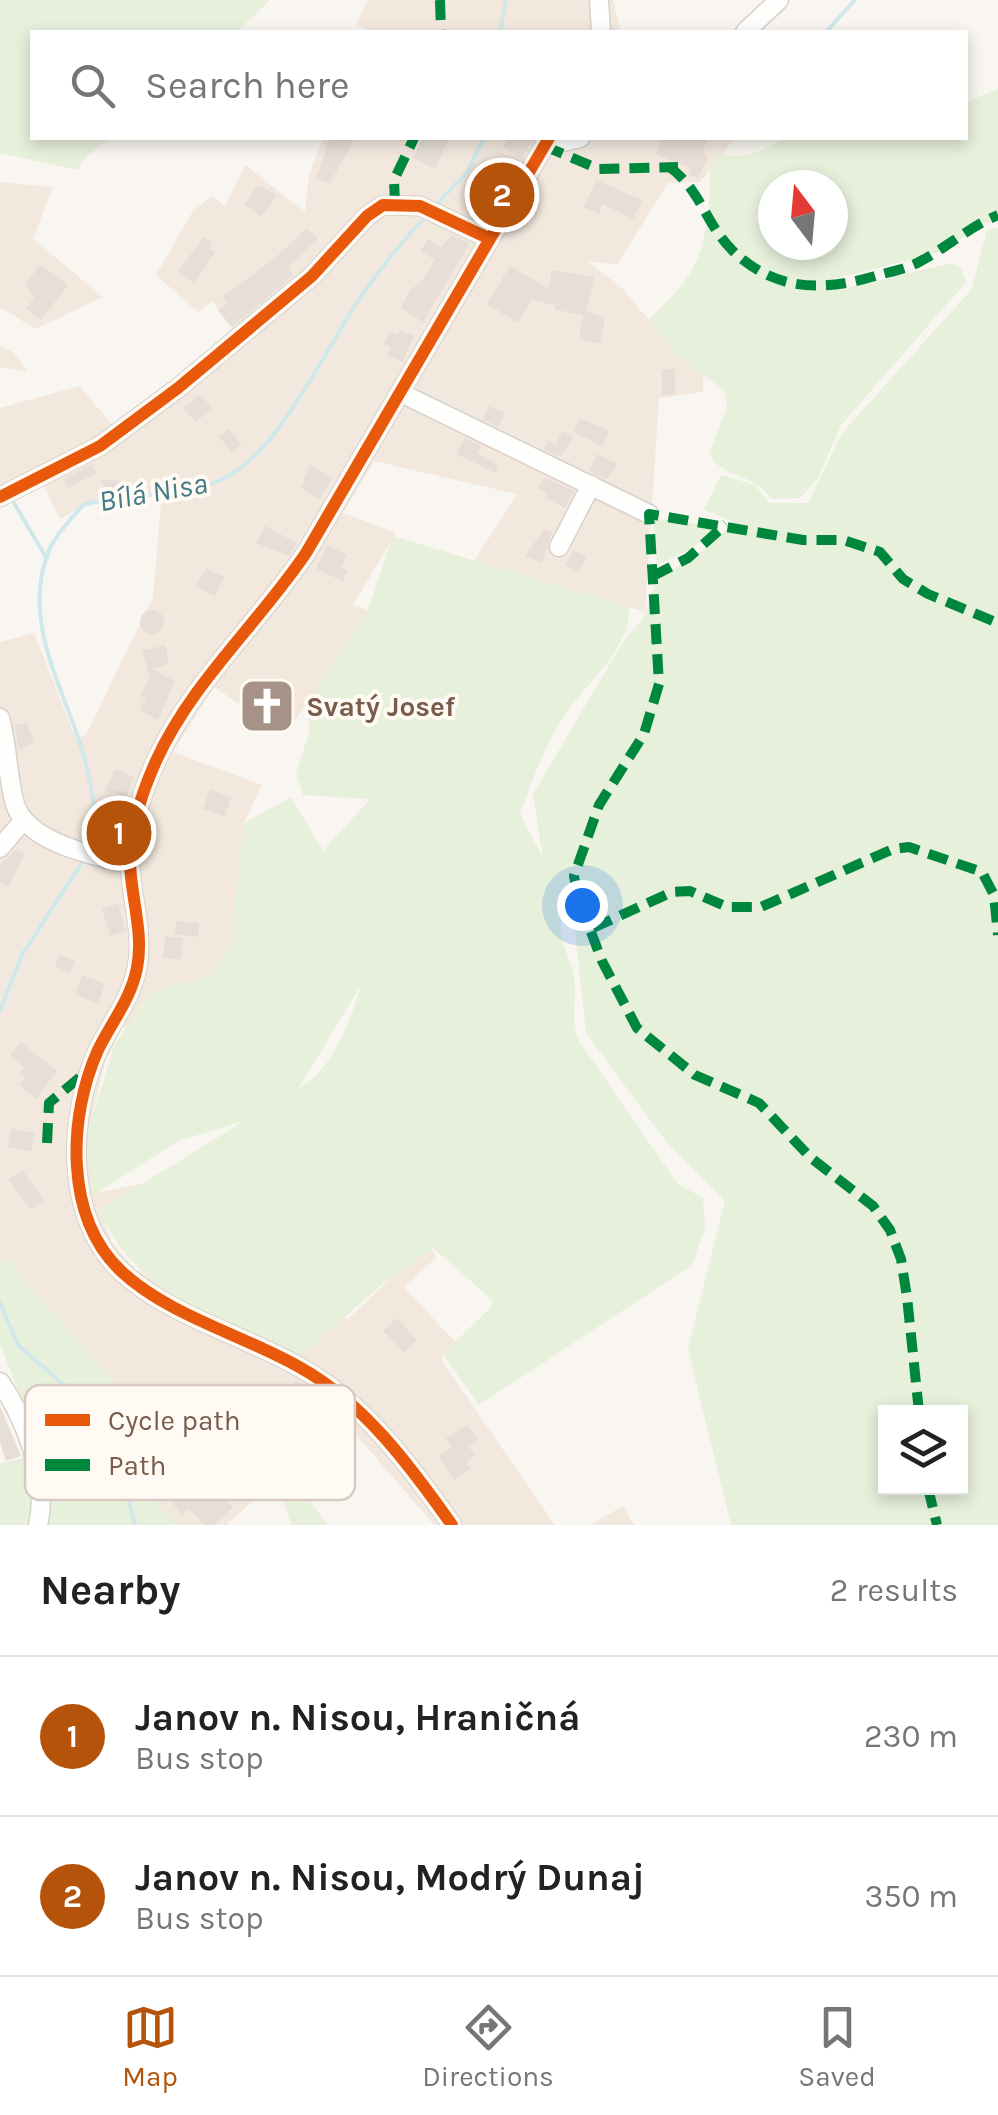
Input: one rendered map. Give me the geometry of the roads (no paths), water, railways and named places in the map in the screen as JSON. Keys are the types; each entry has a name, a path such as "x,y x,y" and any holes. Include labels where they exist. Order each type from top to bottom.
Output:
{"street":[{"path":"598,0 600,30"},
{"path":"747,30 779,0"},
{"path":"326,1385 300,1367 145,1288 121,1271 92,1228 77,1176 81,1112 98,1050 129,993 137,968 139,936 130,864 142,797 180,716 291,575 546,142"},
{"path":"0,497 100,446 178,388 312,276 367,216 384,205 420,206 488,238"},
{"path":"400,393 650,514"},
{"path":"559,546 591,485"},
{"path":"0,718 16,805 23,822 79,849 130,864"},
{"path":"0,848 23,822"},
{"path":"0,1382 25,1430"},
{"path":"355,1411 403,1461 452,1525"},
{"path":"38,1525 39,1500"}],"waterway":[{"name":"Bílá Nisa","path":"500,30 506,0"},
{"path":"828,30 855,0"},
{"name":"Bílá Nisa","path":"435,206 467,172 483,140"},
{"name":"Bílá Nisa","path":"89,849 95,824 90,783 52,666 40,608 41,578 53,542 83,505 191,490 225,478 246,464 284,421 362,295 425,217"},
{"path":"11,498 47,559"},
{"name":"Bílá Nisa","path":"0,1011 22,955 85,858"},
{"name":"Bílá Nisa","path":"0,1303 18,1345 64,1385"},
{"name":"Bílá Nisa","path":"129,1500 135,1525"}],"place":[{"name":"Janov n. Nisou, Modrý Dunaj","path":"502,195"},
{"name":"Svatý Josef","path":"267,706"},
{"name":"Janov n. Nisou, Hraničná","path":"119,833"}]}
